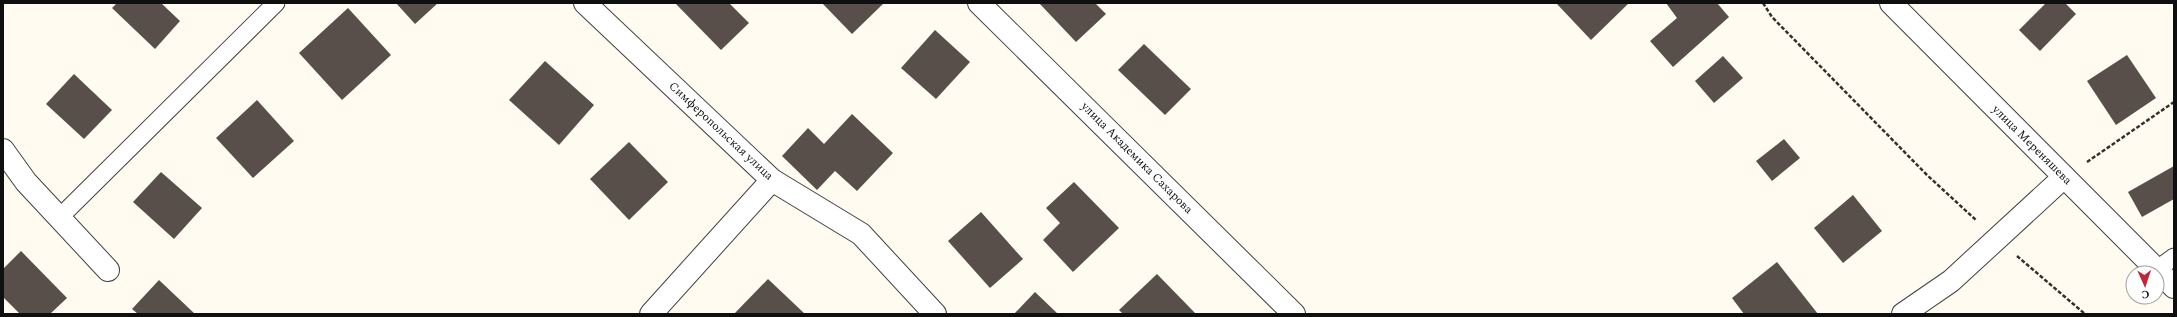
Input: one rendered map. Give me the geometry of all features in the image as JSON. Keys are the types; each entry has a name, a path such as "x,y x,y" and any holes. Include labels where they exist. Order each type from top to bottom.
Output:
{"street":[{"name":"Симферопольская улица","path":"585,3 772,180 861,234 935,314"},
{"name":"улица Академика Сахарова","path":"979,3 1294,314"},
{"name":"улица Мереняшева","path":"1891,3 2151,265"},
{"path":"3,150 26,182 108,270"},
{"path":"1903,314 1951,281 2064,177"},
{"path":"651,314 772,180"},
{"name":"улица Мереняшева","path":"2165,278 2174,286"}],"lane":[{"path":"59,218 276,3"},
{"path":"2163,265 2174,257"}],"path":[{"path":"1763,3 1772,17 1927,174 1997,239 2085,314"},
{"path":"2064,177 2174,102"}],"building":[{"path":"117,3 161,3 180,21 155,49 112,8"},
{"path":"396,3 438,3 415,24"},
{"path":"675,3 729,3 749,23 721,50"},
{"path":"822,3 884,3 852,34"},
{"path":"1039,3 1095,3 1106,14 1076,42"},
{"path":"1629,3 1591,40 1557,4"},
{"path":"1666,3 1717,3 1729,17 1673,67 1650,41 1677,18"},
{"path":"2046,3 2065,3 2076,14 2040,51 2019,30"},
{"path":"348,8 391,55 342,100 299,53"},
{"path":"935,30 970,62 936,99 901,68"},
{"path":"1144,44 1191,89 1165,115 1118,70"},
{"path":"2127,55 2156,98 2116,125 2087,81"},
{"path":"1723,56 1743,78 1714,103 1695,81"},
{"path":"545,61 594,105 559,145 509,100"},
{"path":"74,74 112,110 84,139 46,104"},
{"path":"257,100 294,141 253,178 216,138"},
{"path":"852,114 893,153 857,191 835,171 817,190 782,156 808,128 824,144"},
{"path":"1784,139 1800,158 1772,181 1756,161"},
{"path":"629,142 668,182 629,220 590,179"},
{"path":"2174,166 2174,199 2142,217 2128,192"},
{"path":"161,172 202,208 174,239 133,202"},
{"path":"1074,182 1119,228 1073,272 1043,240 1060,223 1046,208"},
{"path":"1853,195 1882,231 1843,263 1814,228"},
{"path":"981,212 1023,259 990,288 948,241"},
{"path":"21,251 67,298 50,314 20,314 3,297 3,269"},
{"path":"1777,262 1818,314 1744,314 1732,298"},
{"path":"1157,274 1196,314 1123,314 1119,310"},
{"path":"768,279 805,314 734,314"},
{"path":"159,280 195,314 138,314 132,309"},
{"path":"1035,292 1058,314 1014,314"}]}
